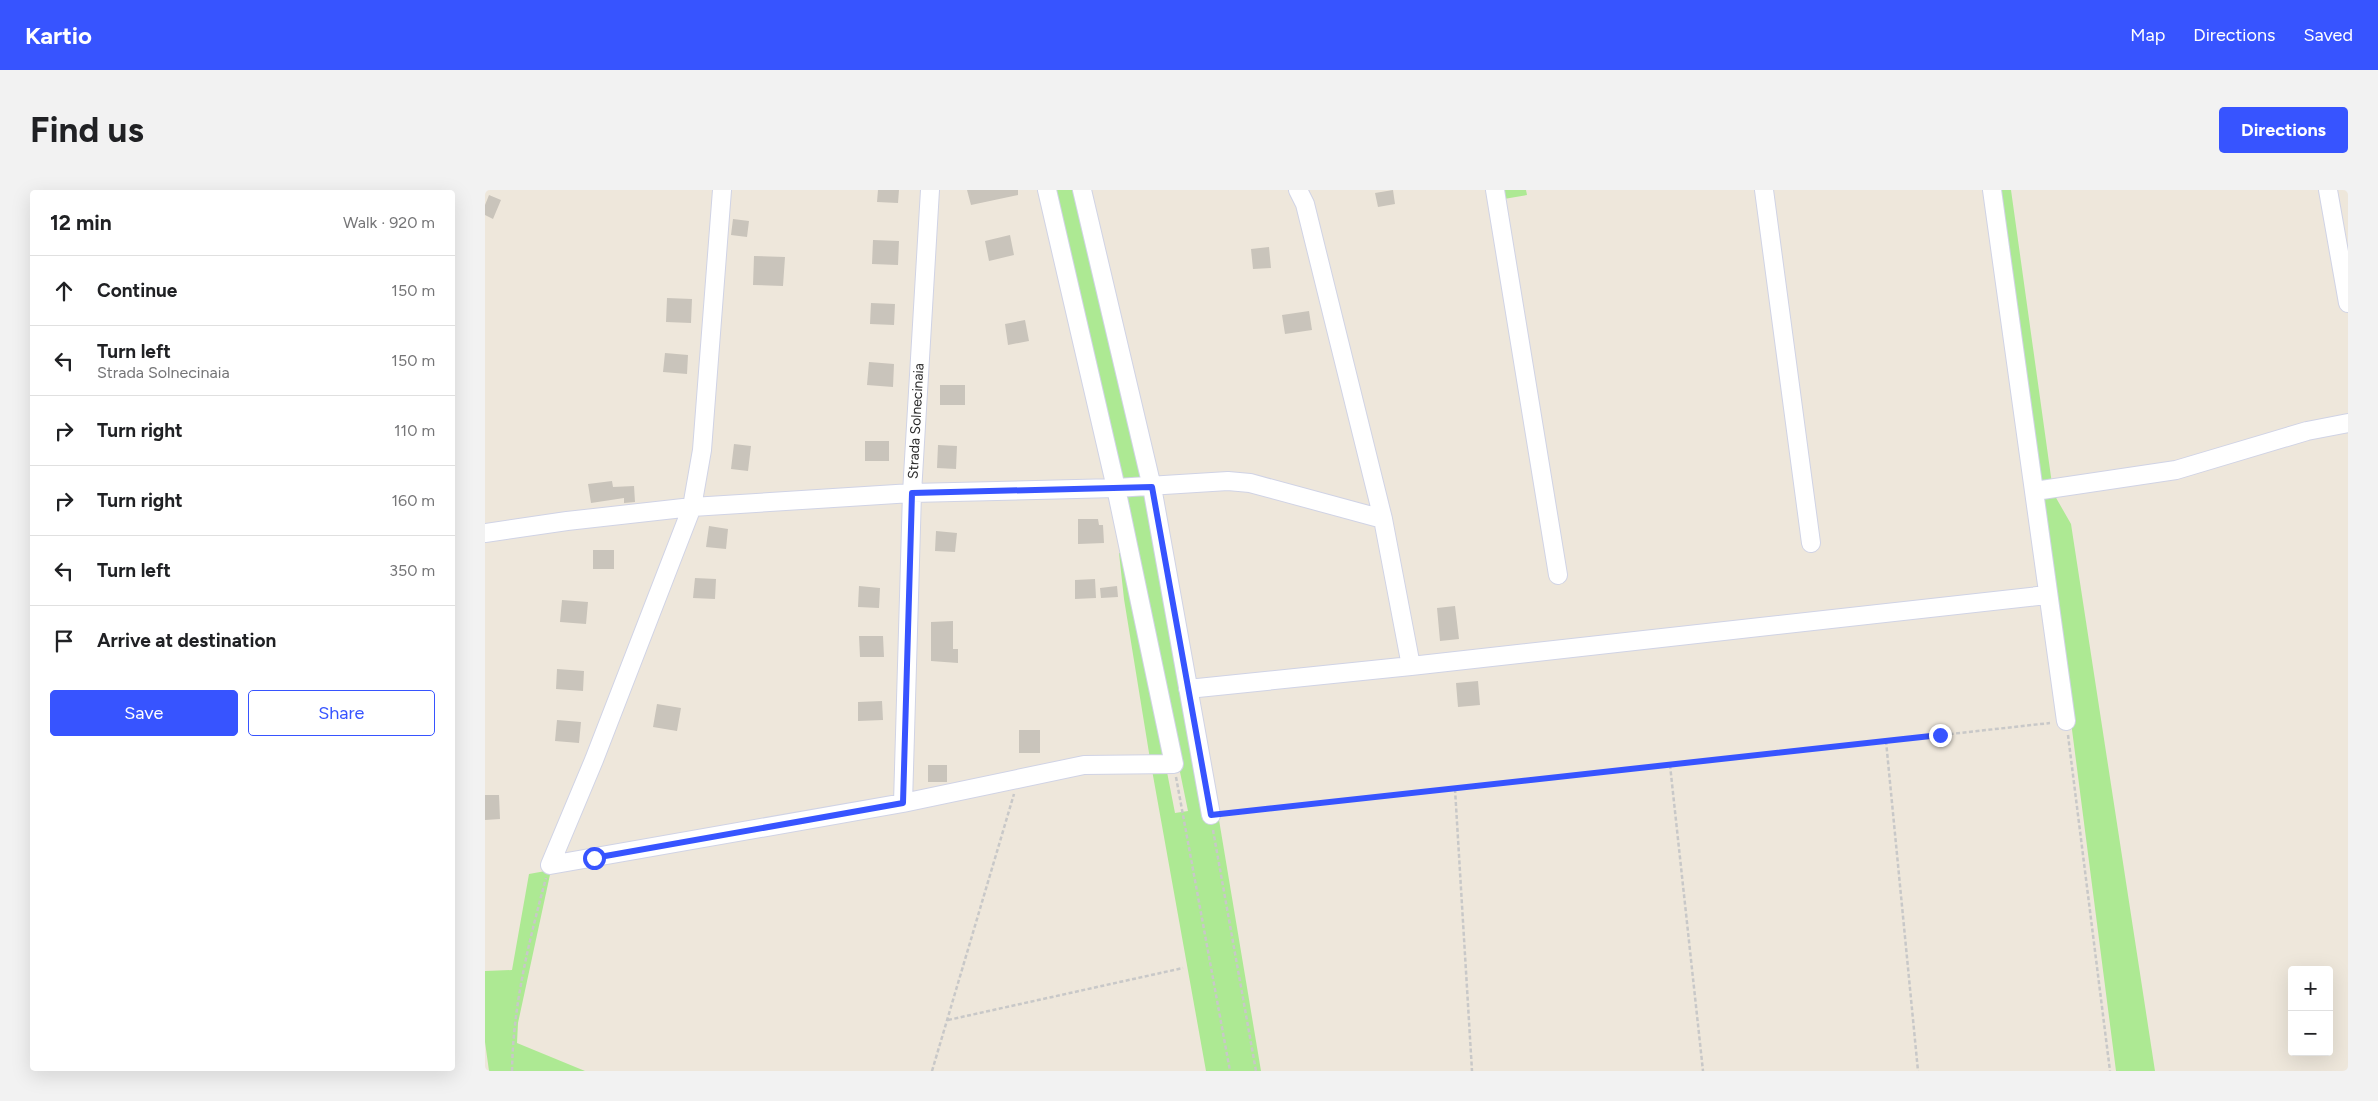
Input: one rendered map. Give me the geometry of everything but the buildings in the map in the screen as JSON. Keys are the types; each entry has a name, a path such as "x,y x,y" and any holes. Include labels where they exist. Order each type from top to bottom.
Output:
{"street":[{"path":"550,865 594,760 692,507 702,450 722,190"},
{"name":"Strada Solnecinaia","path":"903,803 912,493 930,190"},
{"path":"550,865 903,803 1085,765 1174,764 1116,488 1047,190"},
{"path":"1082,190 1152,487 1211,815"},
{"path":"1298,190 1305,204 1383,518 1411,666"},
{"path":"1495,190 1558,575"},
{"path":"1764,190 1811,543"},
{"path":"1992,190 2066,721"},
{"path":"2328,190 2348,303"},
{"path":"2035,492 2176,470 2307,431 2348,422"},
{"path":"485,533 567,520 692,507 912,493 1152,487 1228,481 1250,484 1383,518"},
{"path":"1188,688 1411,666 2047,595"}],"path":[{"path":"1256,1071 1211,815 2066,721 2110,1071"},
{"path":"1886,741 1918,1071"},
{"path":"1174,764 1231,1071"},
{"path":"1670,765 1703,1071"},
{"path":"932,1071 1019,778"},
{"path":"1455,788 1472,1071"},
{"path":"512,1071 512,1043 516,1011 531,934 550,865"},
{"path":"947,1020 1183,968"}],"green space":[{"path":"1053,190 1077,190 1146,481 1122,482"},
{"path":"1502,190 1526,190 1527,195 1504,199"},
{"path":"1996,190 2011,190 2052,484 2039,487"},
{"path":"1123,494 1148,494 1217,808 1261,1071 1206,1071 1152,770 1167,772 1175,813 1188,811"},
{"path":"2055,496 2071,524 2155,1071 2116,1071 2042,497"},
{"path":"1119,553 1126,553 1168,760 1150,759 1124,599"},
{"path":"551,870 518,1023 517,1043 585,1071 489,1071 485,1042 485,971 512,970 529,874"}],"route":[{"path":"594,858 903,803 912,493 1152,487 1211,815 1940,735"}]}
